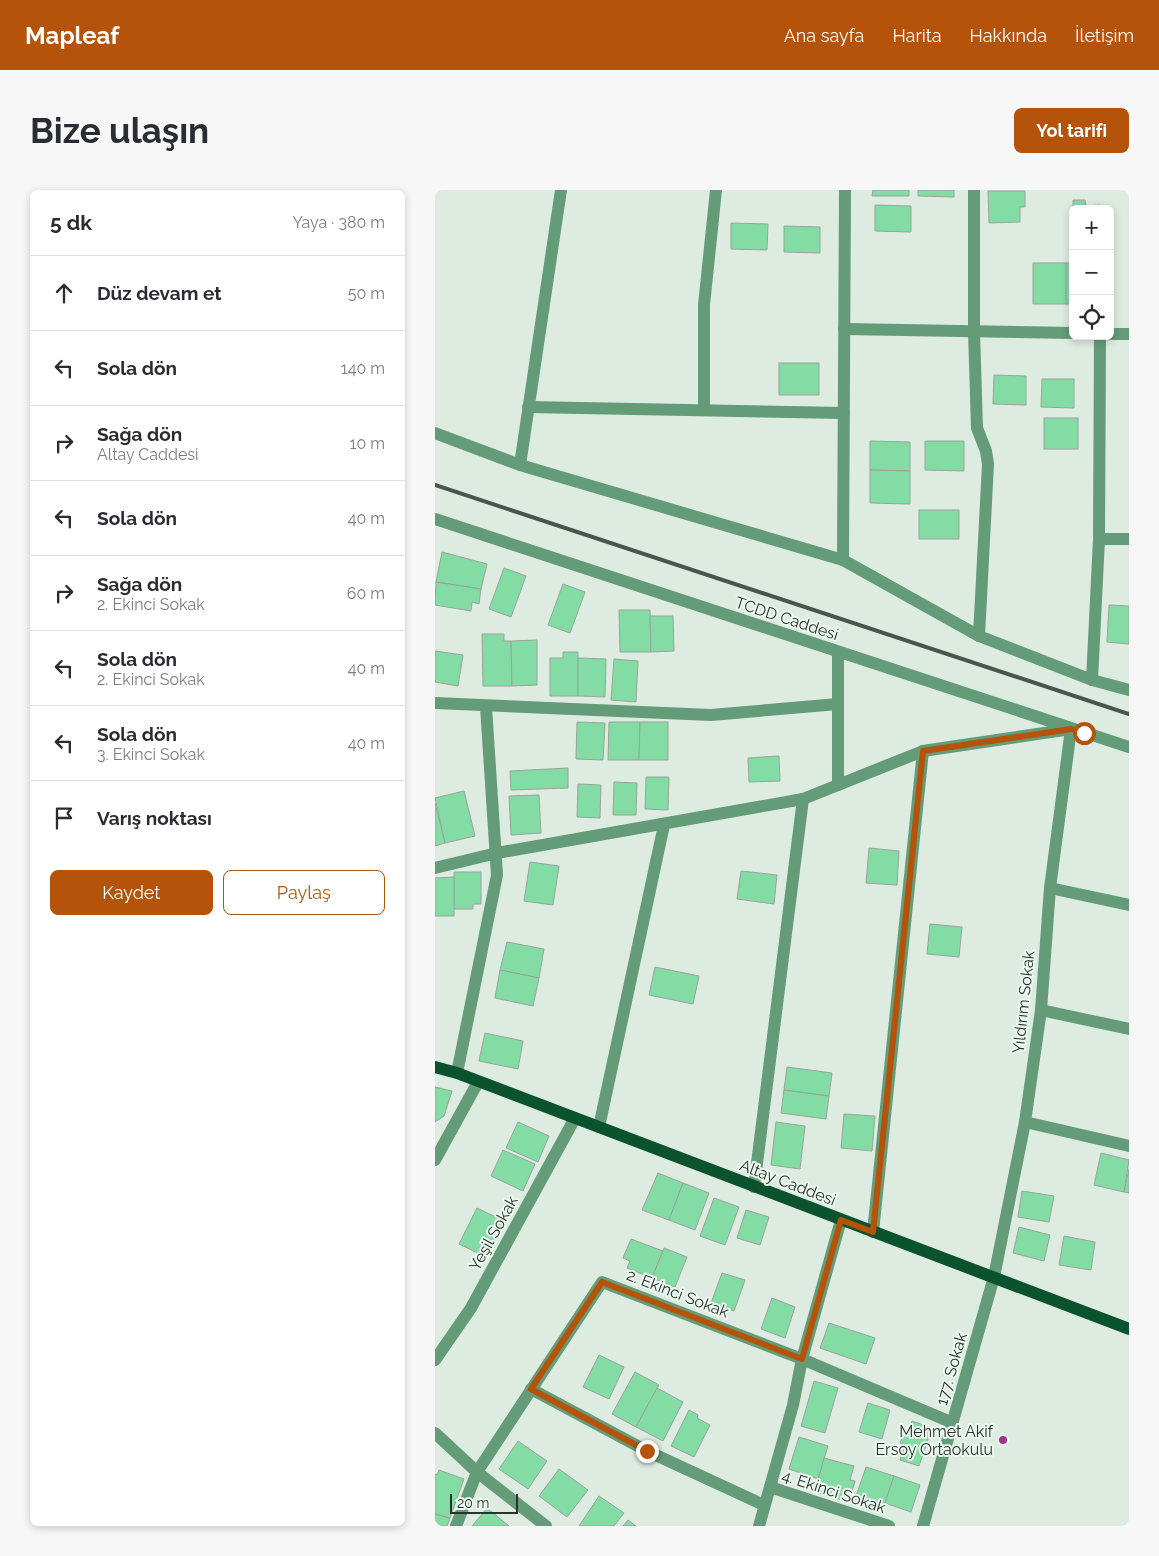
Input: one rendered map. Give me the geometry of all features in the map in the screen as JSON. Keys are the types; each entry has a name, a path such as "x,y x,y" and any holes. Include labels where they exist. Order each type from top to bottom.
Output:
{"main road":[{"name":"Altay Caddesi","path":"435,1067 457,1073 1129,1329"}],"street":[{"path":"519,465 561,190"},
{"path":"703,410 704,305 716,190"},
{"path":"843,560 845,190"},
{"path":"975,190 974,332 977,428 986,451 988,464 979,636"},
{"path":"844,329 1069,334"},
{"path":"1114,334 1129,334"},
{"path":"1092,680 1099,539 1100,340"},
{"path":"528,407 844,412"},
{"path":"435,434 519,465 843,560 979,636 1092,680 1129,690"},
{"name":"TCDD Caddesi","path":"435,520 1129,747"},
{"path":"1099,539 1129,539"},
{"path":"838,652 839,785"},
{"path":"435,703 486,707 711,715 838,704"},
{"path":"457,1073 497,875 486,707"},
{"path":"435,868 497,853 803,800 923,751 1071,729"},
{"name":"Yıldırım Sokak","path":"994,1277 1025,1122 1041,1010 1050,888 1071,729"},
{"path":"873,1232 923,751"},
{"path":"754,1187 803,800"},
{"path":"599,1127 664,825"},
{"path":"1050,888 1129,905"},
{"path":"1041,1010 1129,1029"},
{"path":"435,1160 478,1082"},
{"name":"Yeşil Sokak","path":"435,1360 471,1308 575,1118"},
{"path":"1025,1122 1129,1146"},
{"path":"759,1526 793,1405 802,1359 841,1220"},
{"name":"177. Sokak","path":"923,1526 994,1277"},
{"name":"2. Ekinci Sokak","path":"456,1526 477,1472 602,1282 802,1359 953,1423"},
{"path":"531,1389 647,1451 764,1505"},
{"path":"435,1433 477,1472 546,1526"},
{"name":"4. Ekinci Sokak","path":"769,1487 889,1526"}],"building":[{"path":"873,190 909,190 909,196 872,196"},
{"path":"918,190 954,190 954,197 918,196"},
{"path":"988,191 1025,191 1025,207 1020,207 1020,222 989,223"},
{"path":"1073,200 1085,200 1086,205 1073,205"},
{"path":"875,205 911,206 911,232 875,231"},
{"path":"731,223 768,224 767,250 731,249"},
{"path":"784,226 820,227 820,253 784,252"},
{"path":"1033,263 1066,263 1066,304 1033,304"},
{"path":"1066,263 1069,263 1069,304 1066,304"},
{"path":"779,363 819,363 819,395 779,395"},
{"path":"994,375 1026,376 1026,405 993,404"},
{"path":"1042,379 1074,379 1074,408 1041,407"},
{"path":"1044,418 1078,418 1078,449 1044,449"},
{"path":"870,441 910,442 910,471 870,470"},
{"path":"925,441 964,441 964,471 925,470"},
{"path":"870,470 910,471 910,504 870,503"},
{"path":"919,510 959,510 959,539 919,539"},
{"path":"442,552 487,564 481,589 436,582"},
{"path":"504,568 526,576 511,617 489,609"},
{"path":"436,582 481,589 479,604 472,602 471,611 435,605"},
{"path":"563,584 585,592 570,633 548,625"},
{"path":"1109,605 1129,606 1129,644 1107,642"},
{"path":"619,610 650,610 651,652 620,652"},
{"path":"650,616 673,616 674,651 651,652"},
{"path":"482,634 504,634 504,641 511,641 512,686 483,686"},
{"path":"537,640 537,685 512,686 511,641"},
{"path":"435,651 463,655 458,686 435,682"},
{"path":"563,652 578,652 578,696 550,696 550,658 563,658"},
{"path":"578,658 606,659 605,697 578,696"},
{"path":"614,659 638,661 636,702 611,700"},
{"path":"577,722 605,723 603,760 576,759"},
{"path":"609,722 640,722 639,760 608,760"},
{"path":"640,722 668,722 668,760 639,760"},
{"path":"779,756 780,781 749,782 748,758"},
{"path":"568,768 568,788 511,790 510,771"},
{"path":"646,777 669,777 668,810 645,809"},
{"path":"614,782 637,783 636,815 613,815"},
{"path":"578,784 601,785 600,818 577,817"},
{"path":"464,791 475,836 445,843 435,798"},
{"path":"539,795 541,833 511,835 509,796"},
{"path":"435,803 445,843 435,846"},
{"path":"869,848 899,851 897,885 866,883"},
{"path":"530,862 559,866 553,905 524,901"},
{"path":"741,871 777,875 774,904 737,899"},
{"path":"454,872 481,872 481,904 473,904 473,909 454,909"},
{"path":"454,877 454,916 435,916 435,878"},
{"path":"930,924 962,927 959,957 927,954"},
{"path":"507,942 544,949 539,978 500,970"},
{"path":"655,967 699,976 693,1004 649,995"},
{"path":"500,970 539,978 533,1006 495,998"},
{"path":"485,1033 523,1041 518,1069 479,1061"},
{"path":"787,1067 832,1073 829,1096 784,1090"},
{"path":"435,1087 452,1091 444,1116 435,1122"},
{"path":"784,1090 829,1096 826,1119 781,1113"},
{"path":"844,1114 875,1116 872,1151 841,1148"},
{"path":"518,1122 549,1136 538,1162 506,1148"},
{"path":"776,1122 805,1126 800,1169 771,1165"},
{"path":"503,1150 535,1164 523,1191 491,1176"},
{"path":"1101,1153 1129,1160 1124,1192 1094,1185"},
{"path":"1129,1169 1129,1193 1124,1192"},
{"path":"658,1173 683,1183 669,1220 642,1210"},
{"path":"683,1183 709,1193 695,1230 669,1220"},
{"path":"1022,1191 1054,1196 1049,1222 1018,1217"},
{"path":"714,1198 739,1207 725,1245 700,1236"},
{"path":"477,1208 504,1221 486,1257 459,1244"},
{"path":"746,1210 769,1217 760,1245 737,1238"},
{"path":"1019,1227 1050,1235 1044,1261 1013,1253"},
{"path":"1064,1236 1095,1242 1091,1270 1059,1265"},
{"path":"631,1239 663,1251 652,1278 627,1268 630,1261 623,1258"},
{"path":"664,1248 687,1257 675,1287 652,1278"},
{"path":"722,1273 745,1280 734,1311 711,1303"},
{"path":"772,1298 795,1307 785,1338 761,1329"},
{"path":"829,1323 875,1338 866,1364 820,1348"},
{"path":"599,1355 624,1367 609,1399 583,1387"},
{"path":"635,1372 659,1385 636,1427 612,1414"},
{"path":"814,1381 838,1388 825,1433 801,1426"},
{"path":"657,1388 683,1402 663,1441 636,1427"},
{"path":"868,1403 890,1410 882,1439 859,1432"},
{"path":"689,1410 698,1415 697,1418 710,1425 694,1457 671,1446"},
{"path":"912,1421 932,1428 919,1466 900,1460 905,1445 900,1443 904,1433 907,1434"},
{"path":"799,1437 828,1446 818,1479 789,1469"},
{"path":"518,1441 547,1461 528,1489 499,1469"},
{"path":"824,1458 854,1466 850,1480 855,1481 849,1502 815,1492"},
{"path":"866,1467 894,1476 883,1508 855,1499"},
{"path":"559,1469 588,1490 567,1517 539,1496"},
{"path":"439,1470 464,1479 450,1518 435,1514 435,1474 437,1475"},
{"path":"894,1476 920,1485 911,1512 885,1503"},
{"path":"599,1496 624,1513 614,1526 579,1526"},
{"path":"487,1508 509,1526 472,1526"},
{"path":"435,1514 450,1518 447,1526 435,1526"},
{"path":"628,1520 636,1526 623,1526"}],"railway":[{"path":"435,485 1129,714"}],"place":[{"name":"Mehmet Akif Ersoy Ortaokulu","path":"1003,1440"}],"route":[{"path":"647,1451 531,1389 602,1282 802,1359 841,1220 873,1232 923,751 1071,729 1084,733"}]}
